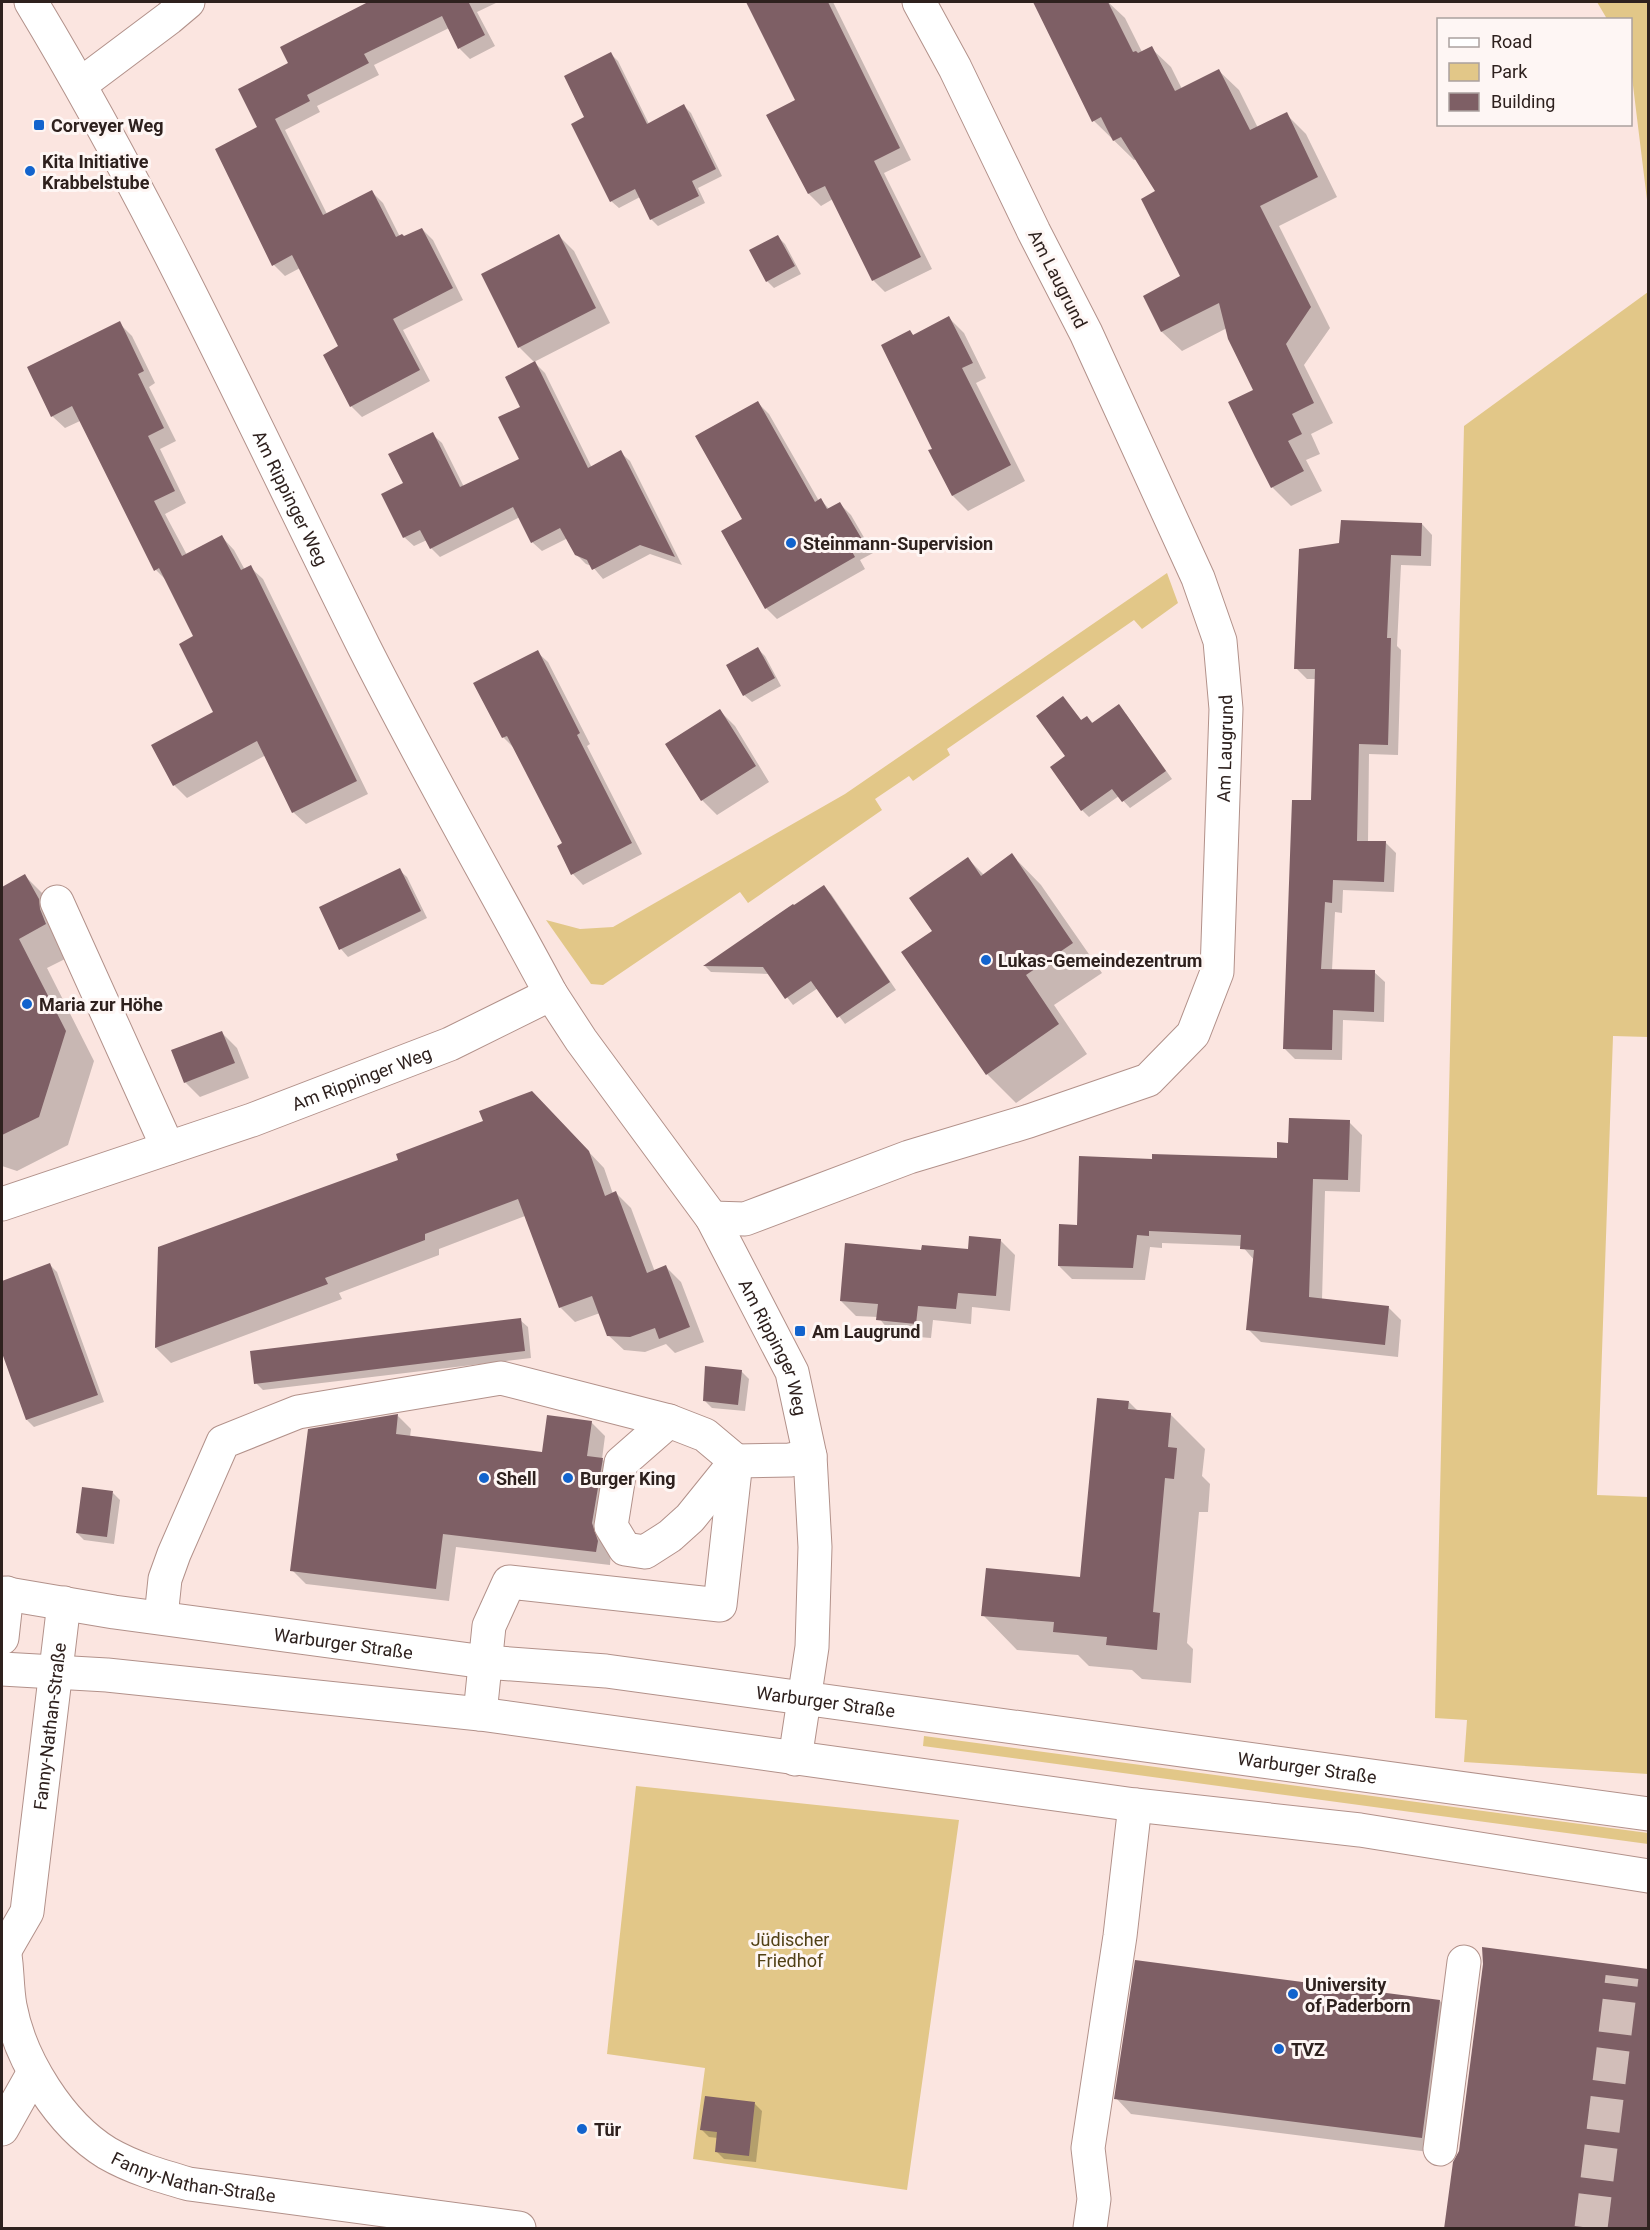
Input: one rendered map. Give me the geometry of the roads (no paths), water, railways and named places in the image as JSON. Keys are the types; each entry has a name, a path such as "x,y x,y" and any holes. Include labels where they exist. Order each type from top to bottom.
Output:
{"street":[{"name":"Am Rippinger Weg","path":"32,2 81,84 167,246 366,651 551,994 581,1040 712,1218 792,1372 810,1456 815,1547 812,1647 795,1759"},
{"path":"81,84 188,2"},
{"name":"Am Laugrund","path":"712,1218 745,1219 909,1157 1029,1121 1148,1080 1193,1034 1217,972 1226,709 1220,641 1198,578 1086,333 1034,232 955,68 919,2"},
{"path":"57,902 168,1148"},
{"name":"Am Rippinger Weg","path":"2,1204 252,1120 450,1044 551,994"},
{"path":"161,1617 165,1579 223,1442 298,1412 501,1378 669,1421 705,1435 736,1461 790,1460 810,1456"},
{"path":"669,1421 621,1463 611,1527 624,1549 645,1552 670,1536 690,1518 736,1461"},
{"path":"480,1714 489,1626 509,1582 720,1605 736,1461"},
{"path":"2,1638 4,1593"},
{"name":"Warburger Straße","path":"4,1593 114,1612 485,1662 606,1671 1648,1814"},
{"name":"Fanny-Nathan-Straße","path":"64,1603 27,1912 3,1944 10,2007 34,2072 54,2105 80,2131 107,2152 152,2172 189,2184 519,2229"},
{"path":"2,1669 107,1675 480,1714 1136,1805 1360,1830 1648,1876"},
{"path":"1090,2229 1094,2199 1088,2148 1120,1936 1136,1805"},
{"path":"1440,2149 1464,1962"},
{"path":"2,2129 34,2072"}],"tunnel":[{"path":"1591,2228 1622,1977"}],"place":[{"name":"Corveyer Weg","path":"39,125"},
{"name":"Kita Initiative Krabbelstube","path":"30,171"},
{"name":"Steinmann-Supervision","path":"791,543"},
{"name":"Lukas-Gemeindezentrum","path":"986,960"},
{"name":"Maria zur Höhe","path":"27,1004"},
{"name":"Am Laugrund","path":"800,1331"},
{"name":"Shell","path":"484,1478"},
{"name":"Burger King","path":"568,1478"},
{"name":"University of Paderborn","path":"1293,1994"},
{"name":"TVZ","path":"1279,2049"},
{"name":"Tür","path":"582,2129"}],"park label":[{"name":"Jüdischer Friedhof","path":"790,1949"}]}
